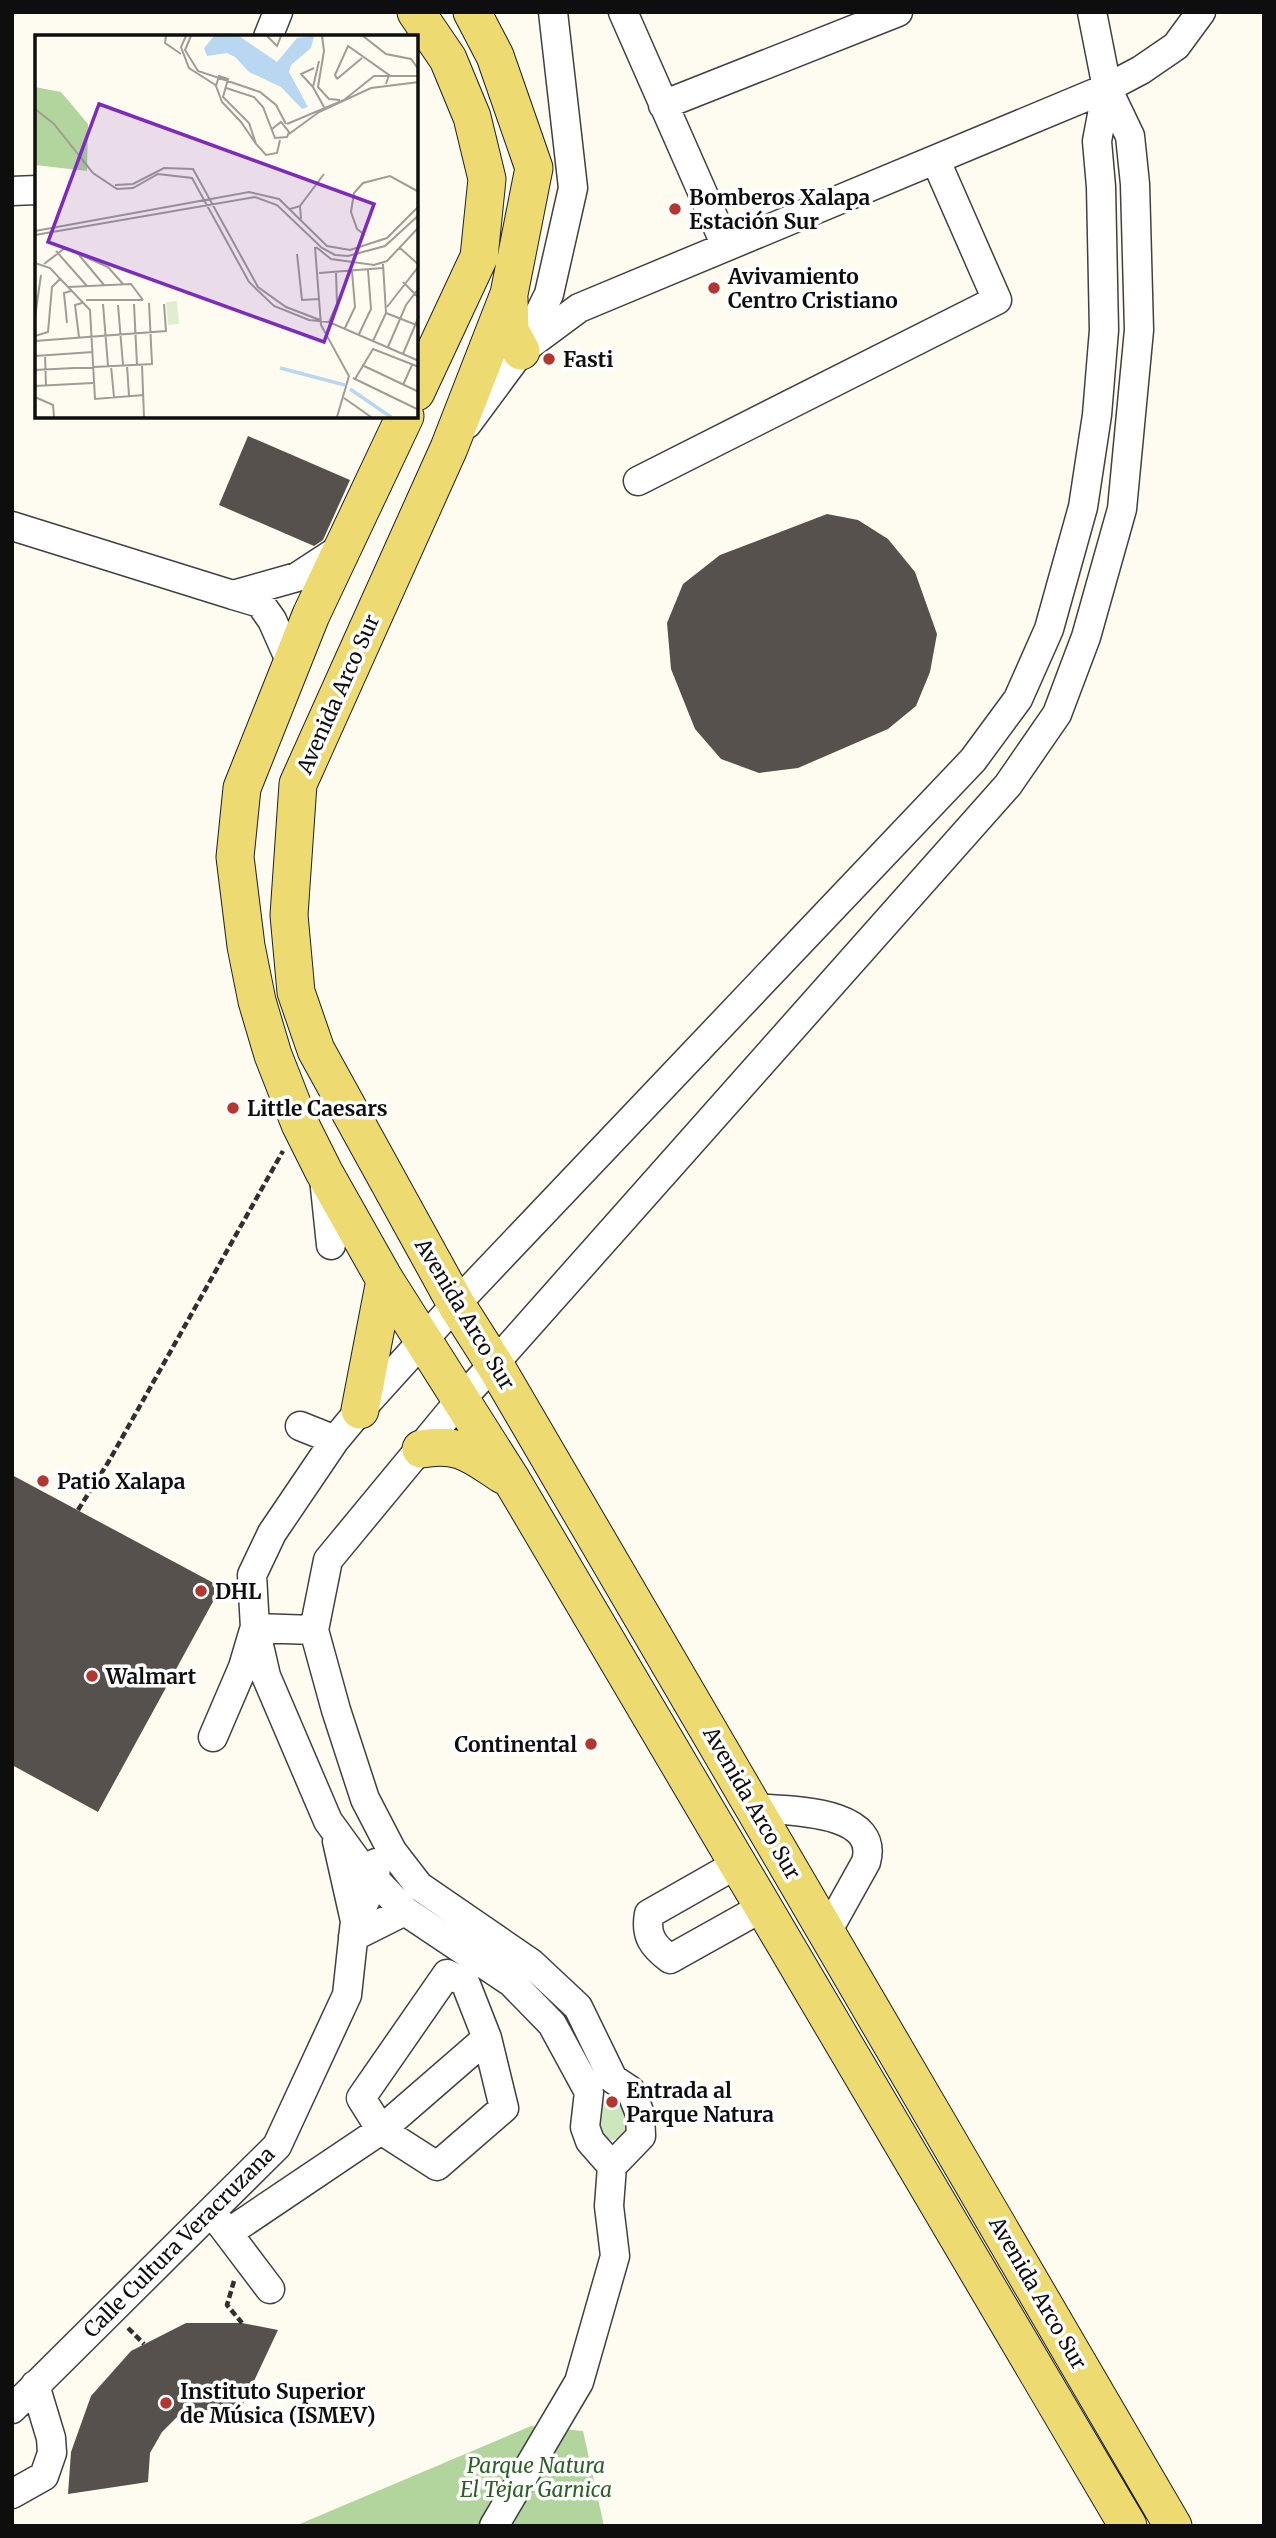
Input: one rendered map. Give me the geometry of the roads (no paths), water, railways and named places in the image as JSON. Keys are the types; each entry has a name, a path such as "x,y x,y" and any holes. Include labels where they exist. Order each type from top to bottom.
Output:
{"main road":[{"path":"416,12 448,59 472,117 487,179 479,257 418,388"},
{"name":"Avenida Arco Sur","path":"472,12 495,56 534,168 509,294 449,448 298,784 289,915 296,992 316,1050 456,1304 494,1364 1173,2526"},
{"path":"509,294 510,331 522,351"},
{"name":"Avenida Arco Sur","path":"404,418 311,615 242,788 235,857 246,946 257,1001 273,1055 300,1124 385,1280 510,1479 1128,2526"},
{"path":"360,1410 385,1280"},
{"path":"421,1449 442,1445 466,1451 510,1479"}],"street":[{"path":"269,35 278,12"},
{"path":"449,448 522,351 549,294 573,188 553,12"},
{"path":"622,12 726,246"},
{"path":"663,105 898,12"},
{"path":"1083,12 1092,13 1107,88"},
{"path":"522,351 579,308 1107,88 1141,71 1176,46 1201,12"},
{"name":"Calle Cultura Veracruzana","path":"12,2409 35,2385 228,2233 277,2146 347,1995 354,1929 331,1826 266,1676 255,1628 252,1575 272,1533 335,1440 423,1339 974,760 1018,699 1049,629 1083,507 1097,415 1104,331 1101,187 1097,141 1107,88"},
{"name":"Calle Cultura Veracruzana","path":"601,2085 578,2007 531,1963 419,1886 392,1851 371,1810 314,1630 328,1560 461,1399 1008,785 1057,714 1086,637 1122,509 1139,330 1135,184 1130,136 1107,88"},
{"path":"638,481 997,300 936,161"},
{"path":"12,191 35,190"},
{"path":"12,526 260,603 272,620 292,665"},
{"path":"233,595 296,577 346,545"},
{"path":"324,1172 331,1245"},
{"path":"300,1426 335,1440"},
{"path":"213,1737 243,1667 255,1628 314,1630"},
{"path":"754,1808 815,1814 849,1822 866,1843 866,1863 827,1932"},
{"path":"331,1826 371,1810 375,1881 354,1929"},
{"name":"Calle Cultura Veracruzana","path":"331,1826 375,1881 405,1911 511,1982 552,2024 601,2085 631,2091 640,2114 641,2136 612,2165"},
{"path":"737,1864 649,1914 647,1927 655,1948 670,1959 763,1907"},
{"path":"375,1881 435,1896"},
{"path":"354,1929 405,1911"},
{"path":"447,1975 465,1982 487,2038 504,2108 437,2165 381,2130 361,2098 447,1975"},
{"path":"270,2289 228,2233 381,2130 487,2038"},
{"path":"494,2526 579,2382 615,2256 609,2206 612,2165 590,2141 585,2127 601,2085"},
{"path":"12,2494 44,2476 52,2453 51,2438 35,2385"}],"place":[{"name":"Bomberos Xalapa Estación Sur","path":"675,209"},
{"name":"Avivamiento Centro Cristiano","path":"714,288"},
{"name":"Fasti","path":"549,359"},
{"name":"Little Caesars","path":"233,1108"},
{"name":"Patio Xalapa","path":"43,1481"},
{"name":"DHL","path":"201,1591"},
{"name":"Walmart","path":"92,1676"},
{"name":"Continental","path":"591,1744"},
{"name":"Entrada al Parque Natura","path":"612,2102"},
{"name":"Instituto Superior de Música (ISMEV)","path":"166,2403"}],"park label":[{"name":"Parque Natura El Tejar Garnica","path":"536,2477"}]}
